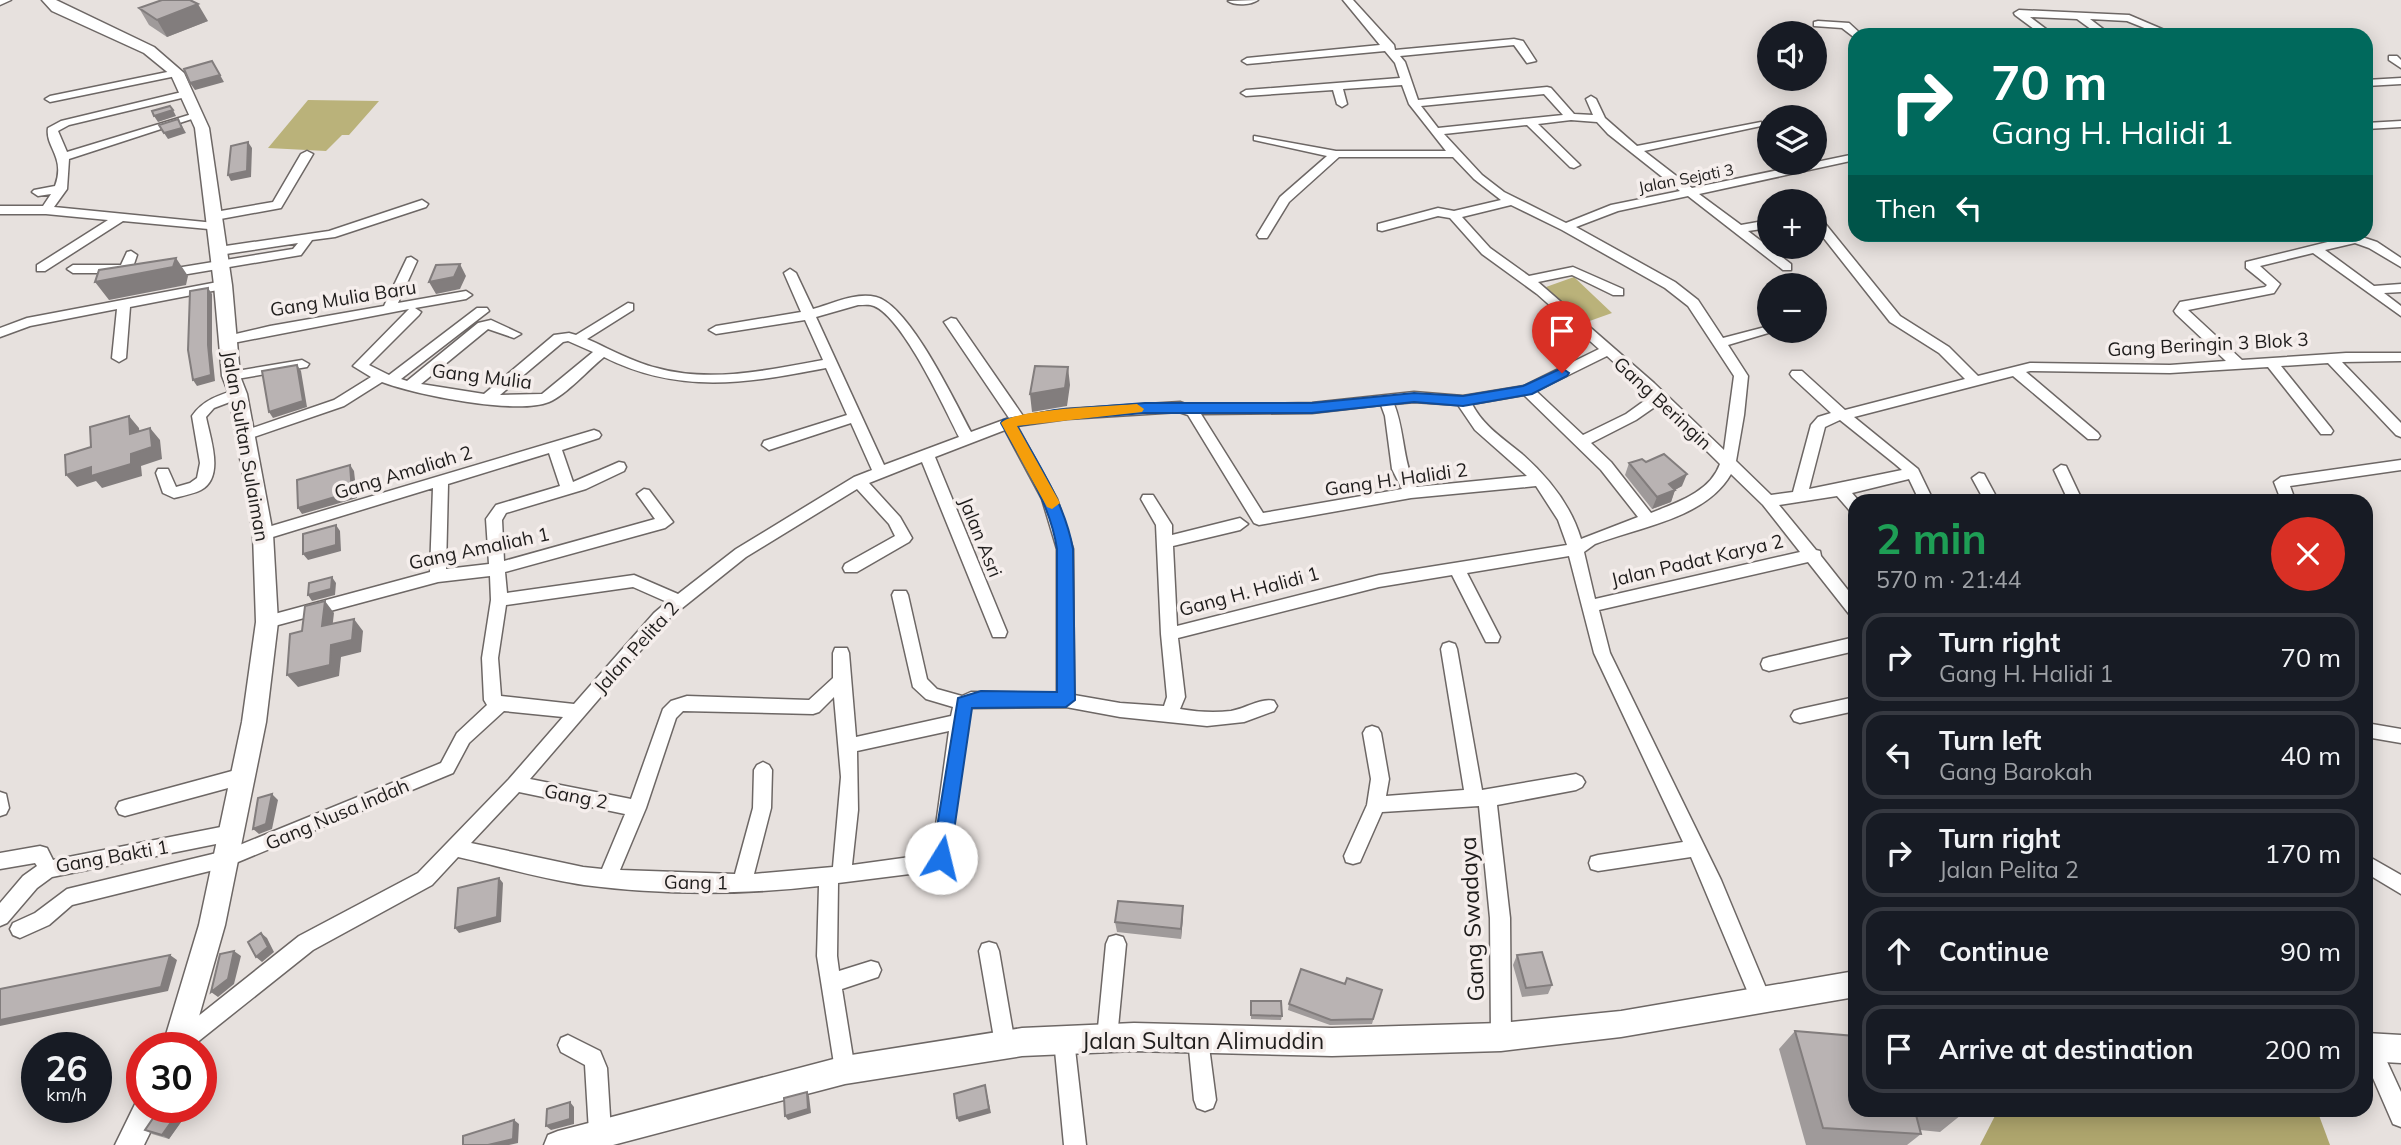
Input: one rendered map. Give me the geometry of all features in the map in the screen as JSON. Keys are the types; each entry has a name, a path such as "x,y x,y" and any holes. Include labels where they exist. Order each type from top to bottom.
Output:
{"main road":[{"name":"Jalan Sultan Sulaiman","path":"49,0 57,8 149,50 177,73 202,128 234,385 263,534 267,622 254,722 212,925 180,1032"},
{"name":"Jalan Sultan Alimuddin","path":"558,1145 845,1070 1005,1044 1107,1038 1332,1042 1501,1037 1621,1024 1848,985"},
{"path":"2373,1048 2401,1049"},
{"path":"129,1145 140,1123"}],"street":[{"path":"0,2 6,0"},
{"path":"1233,1 1253,0"},
{"path":"1348,0 1392,50 1407,81 1414,104 1434,132 1488,186 1670,285 1693,303 1741,376 1728,464"},
{"path":"2039,28 2016,12 2129,18 2154,28"},
{"path":"2079,16 2096,28"},
{"path":"1827,24 1845,25 1849,28"},
{"path":"1247,61 1514,42 1531,61"},
{"path":"50,99 177,73"},
{"path":"1246,93 1407,81"},
{"path":"2373,83 2401,81"},
{"path":"1337,86 1342,104"},
{"path":"1414,104 1547,90 1571,117"},
{"path":"46,210 61,189 65,171 63,157 52,134 57,126 186,94"},
{"path":"1591,99 1600,119 1635,150 1787,267"},
{"path":"63,157 196,116"},
{"path":"1434,132 1571,117 1600,119"},
{"path":"1531,123 1574,165"},
{"path":"1635,150 1757,124"},
{"path":"2373,126 2401,124"},
{"path":"1258,138 1336,154 1455,154"},
{"path":"0,210 46,210 121,218 215,221 276,206 307,154"},
{"path":"1263,235 1284,200 1336,154"},
{"name":"Jalan Sejati 3","path":"1566,227 1615,208 1848,159"},
{"path":"38,192 61,189"},
{"path":"1382,227 1438,212 1454,215 1512,201"},
{"path":"131,255 123,269 122,279 221,267 298,252 308,238 331,234 422,204"},
{"name":"Gang Beringin","path":"1454,215 1486,251 1529,280 1660,397 1768,501 1848,601"},
{"path":"41,268 121,218"},
{"path":"1740,229 1757,226"},
{"path":"1827,234 1904,327 1944,351 1976,382"},
{"path":"2238,364 2181,311 2185,305 2269,290 2274,284 2250,265 2314,248 2352,242"},
{"path":"2368,242 2401,263"},
{"path":"2314,248 2401,313"},
{"path":"388,310 411,261"},
{"path":"0,333 27,322 124,304 221,267"},
{"path":"73,270 123,269"},
{"path":"1529,280 1573,271 1618,292"},
{"path":"790,273 880,472"},
{"path":"2371,290 2401,288"},
{"name":"Gang Mulia Baru","path":"228,340 388,310 414,311 466,295"},
{"path":"716,330 807,315 863,300 877,301 885,306 915,344 967,438"},
{"path":"118,358 124,304"},
{"path":"577,340 628,307"},
{"path":"386,379 360,366 414,311"},
{"path":"243,436 339,402 386,379 482,311"},
{"path":"951,322 990,378 1061,527 1065,549 1066,700"},
{"path":"409,386 483,326 491,324 514,334"},
{"path":"1720,343 1757,333"},
{"path":"487,399 554,341 565,337 651,373 697,380 734,380 831,363"},
{"name":"Jalan Pelita 2","path":"195,1032 306,943 425,879 515,785 677,600 741,553 859,481 1013,422 1066,414 1185,408 1312,408 1414,397 1463,401 1527,390 1607,350"},
{"name":"Gang Mulia","path":"386,379 409,386 487,399 540,402 603,351"},
{"name":"Gang Beringin 3 Blok 3","path":"1841,414 2039,367 2158,369 2331,358 2401,357"},
{"path":"2331,358 2401,432"},
{"path":"2271,362 2326,431"},
{"path":"163,473 164,482 174,493 195,487 204,480 207,463 199,416 234,385 302,363"},
{"path":"2016,371 2093,436"},
{"path":"1797,374 1913,473 1923,494"},
{"path":"1527,390 1606,466 1648,519"},
{"path":"1580,443 1631,418 1660,397"},
{"path":"1385,399 1392,416 1399,469 1411,493"},
{"path":"1463,401 1483,432 1519,459 1561,509 1577,549 1602,653 1620,696 1696,848 1761,1000"},
{"name":"Gang H. Halidi 2","path":"1185,408 1259,519 1411,493 1539,480"},
{"path":"1800,495 1819,422 1841,414"},
{"path":"769,445 856,417"},
{"path":"568,489 555,449 594,435"},
{"name":"Gang Amaliah 2","path":"263,534 441,479 555,449"},
{"name":"Jalan Asri","path":"928,456 999,632"},
{"name":"Gang H. Halidi 1","path":"1169,714 1176,697 1169,634 1331,591 1577,549 1590,540 1648,519 1708,491 1725,474 1728,464"},
{"path":"2286,494 2281,482 2401,465"},
{"path":"578,711 499,705 494,700 490,658 499,600 494,519 497,511 568,489 619,467"},
{"path":"2061,470 2072,494"},
{"path":"1768,501 1841,490 1913,473"},
{"path":"1979,478 1988,494"},
{"path":"438,576 441,479"},
{"path":"851,568 904,538 895,521 859,481"},
{"path":"1841,490 1848,498"},
{"name":"Gang Amaliah 1","path":"267,622 438,576 496,569 665,522 644,494"},
{"path":"1148,499 1164,525 1169,634"},
{"path":"1163,542 1240,524"},
{"name":"Jalan Padat Karya 2","path":"1590,606 1814,555"},
{"path":"1457,569 1492,637"},
{"path":"499,600 634,581 677,600"},
{"path":"900,595 919,682 932,694 964,703 981,698 1066,700 1205,721 1227,719 1268,706"},
{"path":"1769,664 1848,646"},
{"name":"Gang Swadaya","path":"1449,649 1480,798 1493,828 1500,918 1501,1037"},
{"path":"841,653 839,682 849,746 847,822 835,875 827,956 845,1070"},
{"path":"607,879 637,807 670,714 677,706 687,703 813,707 839,682"},
{"path":"849,746 959,721 964,703"},
{"name":"Gang Nusa Indah","path":"20,929 42,919 67,898 226,859 447,768 463,738 499,705"},
{"path":"1800,716 1848,706"},
{"name":"Gang 1","path":"454,848 607,879 741,883 835,875 939,861 959,721"},
{"path":"2373,731 2401,736"},
{"path":"1353,856 1376,805 1380,779 1372,733"},
{"path":"741,883 761,808 763,769"},
{"path":"125,808 243,776"},
{"path":"1376,805 1480,798 1576,782"},
{"name":"Gang 2","path":"515,785 637,807"},
{"path":"0,800 0,808"},
{"name":"Gang Bakti 1","path":"0,861 40,854 48,869 232,833"},
{"path":"1598,863 1696,848"},
{"path":"2373,867 2401,885"},
{"path":"0,917 30,881 48,869"},
{"path":"1107,1038 1115,944"},
{"path":"989,951 1005,1044"},
{"path":"830,984 870,970"},
{"path":"1198,1038 1205,1100"},
{"path":"1064,1040 1076,1145"},
{"path":"568,1045 593,1058 597,1068 600,1132"},
{"path":"2373,1056 2401,1116"}],"shaded area":[{"path":"308,100 379,101 349,135 342,135 326,151 268,148"},
{"path":"1574,277 1612,313 1584,323 1546,287"},
{"path":"1994,1117 2320,1117 2330,1145 1980,1145"}],"building":[{"path":"162,0 190,0 198,4 157,20 139,8"},
{"path":"212,61 220,75 190,83 184,69"},
{"path":"170,106 173,110 154,116 152,111"},
{"path":"178,119 182,128 164,133 159,125"},
{"path":"248,142 247,171 228,175 231,146"},
{"path":"176,258 173,267 95,282 99,270"},
{"path":"460,264 454,277 429,282 436,265"},
{"path":"208,288 211,375 193,380 188,350 190,291"},
{"path":"297,365 303,401 269,412 262,371"},
{"path":"1035,366 1068,367 1065,388 1030,394"},
{"path":"129,416 130,434 150,428 152,447 131,454 131,464 91,476 91,467 66,475 65,455 91,447 90,427"},
{"path":"1664,454 1687,474 1669,484 1675,490 1657,497 1629,463 1642,459 1646,462"},
{"path":"350,465 352,492 298,508 297,480"},
{"path":"336,525 336,545 303,554 303,534"},
{"path":"332,577 331,589 308,595 309,583"},
{"path":"325,601 322,626 354,619 352,640 331,645 330,665 287,675 290,634 302,631 305,606"},
{"path":"272,794 266,824 253,829 258,798"},
{"path":"499,878 497,917 455,928 458,888"},
{"path":"1118,901 1183,906 1181,929 1115,922"},
{"path":"261,933 268,947 256,957 248,942"},
{"path":"234,951 228,979 211,992 220,954"},
{"path":"1542,952 1552,985 1526,988 1517,955"},
{"path":"170,955 161,987 0,1020 0,989"},
{"path":"1301,969 1345,984 1347,978 1382,990 1373,1019 1331,1020 1289,1004"},
{"path":"1251,1001 1281,1001 1282,1016 1251,1015"},
{"path":"1795,1031 1848,1035 1848,1117 1917,1117 1921,1134 1823,1128"},
{"path":"985,1085 989,1109 957,1118 954,1094"},
{"path":"807,1092 808,1109 785,1116 784,1098"},
{"path":"570,1102 570,1119 546,1126 547,1109"},
{"path":"514,1120 513,1139 488,1145 463,1145 463,1136"},
{"path":"150,1123 170,1123 162,1135 145,1130"}],"slow traffic":[{"path":"1052,503 1008,423 1055,415 1137,409"}],"route":[{"path":"941,858 960,710 964,703 981,698 1066,700 1065,549 1061,527 1052,503 1008,423 1055,415 1145,408 1312,408 1414,397 1463,401 1527,390 1562,373"}]}
